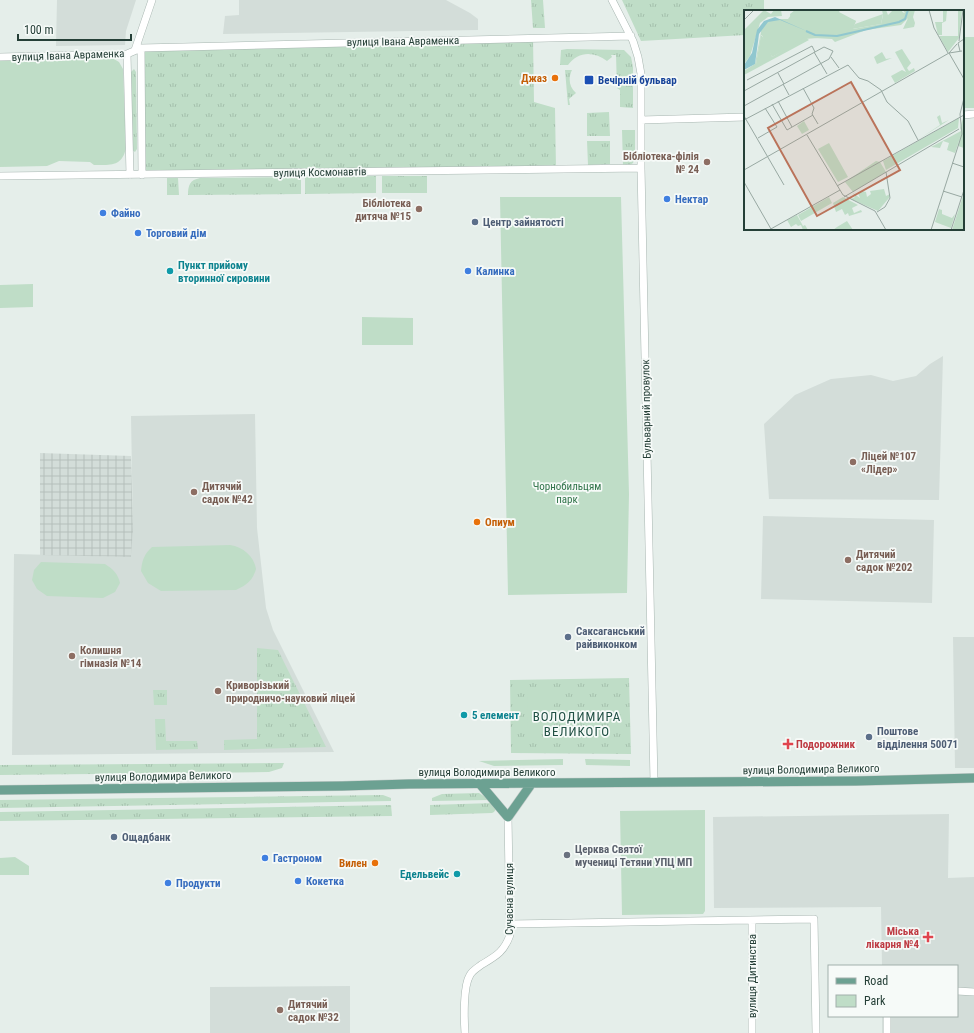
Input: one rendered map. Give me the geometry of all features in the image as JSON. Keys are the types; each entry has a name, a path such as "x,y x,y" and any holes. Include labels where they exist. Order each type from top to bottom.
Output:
{"main road":[{"name":"вулиця Володимира Великого","path":"0,790 532,783 856,781 974,778"},
{"path":"480,784 508,817 532,783"}],"street":[{"name":"вулиця Івана Авраменка","path":"138,49 152,0"},
{"path":"612,0 631,36"},
{"name":"вулиця Івана Авраменка","path":"0,57 127,54 138,49 631,36"},
{"name":"Бульварний провулок","path":"631,36 638,57 641,74 641,168 654,782"},
{"path":"138,49 142,175"},
{"path":"127,54 130,175"},
{"path":"964,115 974,114"},
{"path":"641,120 744,118"},
{"name":"вулиця Космонавтів","path":"0,176 641,168"},
{"name":"Сучасна вулиця","path":"464,1033 466,985 470,975 475,969 502,952 510,935 508,817"},
{"path":"511,924 814,919 816,1033"},
{"name":"вулиця Дитинства","path":"752,920 752,1033"},
{"path":"958,991 974,992"},
{"path":"887,1017 887,1033"}],"shaded area":[{"path":"57,0 136,0 126,31 125,45 56,46"},
{"path":"239,0 446,0 478,19 478,30 223,34 225,16 239,15"},
{"name":"Ліцей №107 «Лідер»","path":"943,356 939,500 769,499 764,424 795,395 831,379 871,375 893,381 916,376 930,364"},
{"path":"255,414 257,528 266,608 273,630 334,752 12,755 14,554 131,557 133,530 131,416"},
{"path":"40,453 131,456 133,530 131,557 40,555"},
{"name":"Дитячий садок №202","path":"763,516 934,520 932,603 761,599"},
{"path":"953,637 974,637 974,768 955,768"},
{"path":"949,814 948,878 974,877 974,1033 882,1033 882,1017 958,1017 958,965 882,965 881,907 714,908 713,817"},
{"name":"Дитячий садок №32","path":"350,986 350,1033 210,1033 210,987"}],"green space":[{"path":"531,0 543,0 545,28 533,28"},
{"path":"622,0 764,0 764,10 744,10 744,35 641,41"},
{"path":"964,37 974,37 974,108 964,108"},
{"path":"533,38 534,102 555,108 556,169 142,175 141,48"},
{"path":"561,50 624,50 631,57 633,67 633,108 620,107 620,90 617,88 616,55 611,55 612,57 607,61 597,55 586,54 576,57 568,65 560,65"},
{"path":"114,59 119,62 123,69 126,148 122,159 110,165 94,165 90,162 59,161 47,166 0,167 0,60"},
{"path":"134,69 136,72 137,149 135,152 132,150 131,72"},
{"path":"565,70 572,70 570,82 576,93 569,99 570,105 568,105"},
{"path":"609,112 610,136 587,136 587,113"},
{"path":"252,127 263,127 263,149 252,149"},
{"path":"622,130 635,130 635,157 633,163 623,166"},
{"path":"587,141 610,141 610,164 588,165"},
{"path":"376,176 376,193 305,194 305,177"},
{"path":"382,176 427,176 427,193 382,193"},
{"path":"301,177 301,194 188,195 188,188 190,184 194,180 200,178"},
{"path":"167,178 178,178 179,195 167,195"},
{"name":"Чорнобильцям парк","path":"500,197 621,197 629,494 627,593 508,595"},
{"path":"33,284 33,307 0,308 0,285"},
{"path":"362,317 413,318 413,345 362,345"},
{"path":"235,546 247,553 253,560 256,569 249,582 236,590 161,591 148,583 141,571 144,558 152,547"},
{"path":"41,562 105,564 115,572 120,583 115,592 103,598 47,596 37,589 32,580 34,570"},
{"path":"257,648 278,650 326,747 224,750 224,740 257,739"},
{"path":"629,678 631,754 511,753 510,680"},
{"path":"153,690 167,690 167,705 154,705"},
{"path":"527,690 554,690 554,727 528,727"},
{"path":"155,719 165,719 166,741 197,741 198,749 156,750"},
{"path":"563,759 563,765 494,766 479,761"},
{"path":"585,759 630,760 630,766 586,765"},
{"path":"284,763 282,768 269,772 0,775 0,765"},
{"path":"479,793 490,800 432,801 432,798 442,794"},
{"path":"383,795 391,798 391,801 0,808 0,800"},
{"path":"493,803 496,809 492,813 430,815 430,805"},
{"path":"391,805 392,816 0,821 0,812"},
{"path":"705,810 705,911 703,914 622,915 620,811"},
{"path":"15,857 29,866 29,875 0,875 0,858"}],"place":[{"name":"Джаз","path":"555,78"},
{"name":"Вечірній бульвар","path":"589,80"},
{"name":"Бібліотека-філія № 24","path":"707,162"},
{"name":"Нектар","path":"667,199"},
{"name":"Бібліотека дитяча №15","path":"419,209"},
{"name":"Файно","path":"103,213"},
{"name":"Центр зайнятості","path":"475,222"},
{"name":"Торговий дім","path":"138,233"},
{"name":"Пункт прийому вторинної сировини","path":"170,271"},
{"name":"Калинка","path":"468,271"},
{"name":"Ліцей №107 «Лідер»","path":"853,462"},
{"name":"Дитячий садок №42","path":"194,492"},
{"name":"Опиум","path":"477,522"},
{"name":"Дитячий садок №202","path":"848,560"},
{"name":"Саксаганський райвиконком","path":"568,637"},
{"name":"Колишня гімназія №14","path":"72,656"},
{"name":"Криворізький природничо-науковий ліцей","path":"218,691"},
{"name":"5 елемент","path":"464,715"},
{"name":"Поштове відділення 50071","path":"869,737"},
{"name":"Подорожник","path":"788,744"},
{"name":"Ощадбанк","path":"114,837"},
{"name":"Церква Святої мучениці Тетяни УПЦ МП","path":"567,855"},
{"name":"Гастроном","path":"265,858"},
{"name":"Вилен","path":"375,863"},
{"name":"Едельвейс","path":"457,874"},
{"name":"Кокетка","path":"298,881"},
{"name":"Продукти","path":"168,883"},
{"name":"Міська лікарня №4","path":"928,937"},
{"name":"Дитячий садок №32","path":"280,1010"}],"district":[{"name":"ВОЛОДИМИРА ВЕЛИКОГО","path":"577,724"}]}
